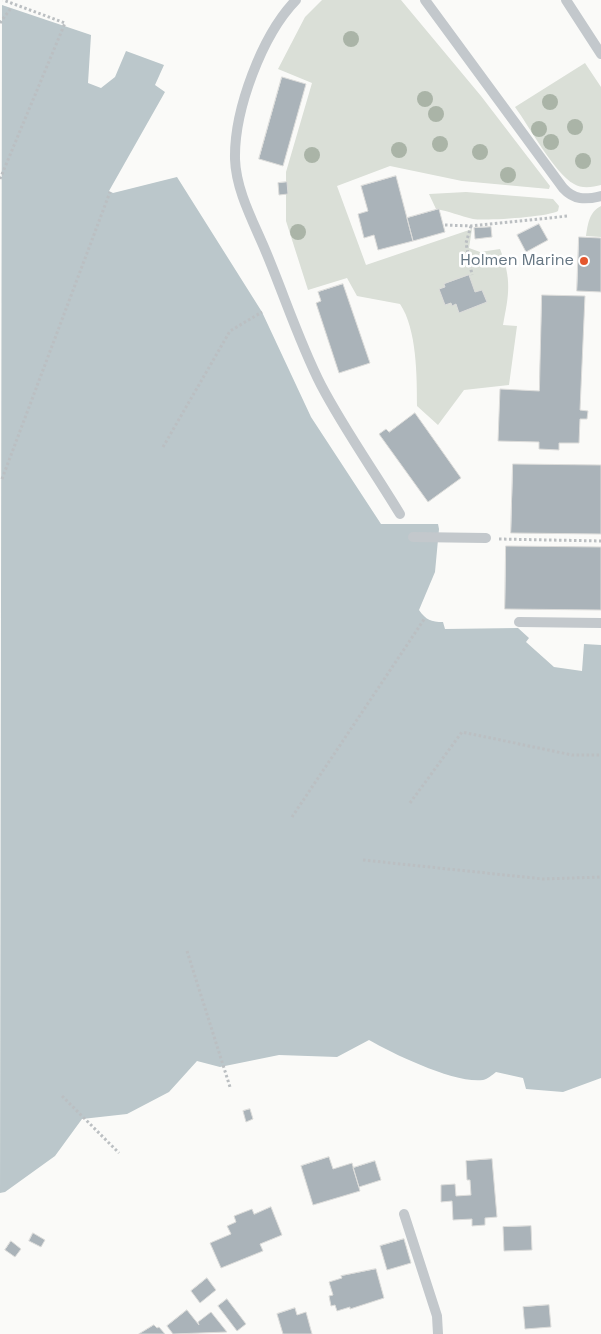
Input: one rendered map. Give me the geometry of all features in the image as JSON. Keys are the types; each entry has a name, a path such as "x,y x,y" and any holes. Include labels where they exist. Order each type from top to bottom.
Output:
{"lane":[{"path":"296,0 270,34 248,88 239,124 235,158 237,173 250,212 321,384 400,514"},
{"path":"425,0 563,188 576,198 584,199 601,196"},
{"path":"566,0 601,54"},
{"path":"413,537 486,538"},
{"path":"519,622 601,623"},
{"path":"404,1214 437,1316 438,1334"}],"path":[{"path":"0,179 65,23 4,0"},
{"path":"0,23 11,8"},
{"path":"2,479 110,192"},
{"path":"445,225 471,226 568,216"},
{"path":"471,226 466,243 472,275"},
{"path":"162,447 230,330 262,312"},
{"path":"486,538 601,541"},
{"path":"292,817 425,618"},
{"path":"410,803 462,732 572,755 601,755"},
{"path":"362,860 543,879 601,877"},
{"path":"187,951 230,1087"},
{"path":"62,1096 119,1153"}],"shaded area":[{"path":"322,0 401,0 481,96 550,186 549,189 462,181 390,166 337,186 366,265 472,229 469,248 480,252 500,249 508,278 507,304 503,325 517,326 509,385 464,390 438,425 417,406 413,340 406,314 400,304 357,296 347,278 308,290 286,221 286,172 312,83 278,69 305,17"},
{"path":"2,5 91,35 88,83 101,88 115,77 126,51 164,65 155,85 165,92 109,191 113,193 177,177 262,312 311,417 381,524 438,524 435,572 419,610 424,616 432,621 443,622 445,629 518,628 529,638 526,642 554,667 582,671 584,644 601,645 601,1078 563,1092 526,1089 523,1078 496,1072 483,1080 471,1080 425,1067 369,1040 337,1057 279,1055 220,1067 197,1061 169,1092 127,1114 82,1119 55,1156 5,1192 0,1193"},
{"path":"585,63 601,87 601,185 580,187 567,179 559,170 515,107"},
{"path":"466,192 553,199 559,206 558,211 530,217 473,219 436,209 429,194"},
{"path":"601,206 601,237 586,236 588,223 592,215"}],"building":[{"path":"282,77 306,84 283,166 259,159"},
{"path":"396,176 413,241 378,250 374,235 364,238 358,214 368,211 361,186"},
{"path":"287,182 288,194 279,195 278,183"},
{"path":"439,209 445,232 413,241 407,218"},
{"path":"539,224 548,240 526,252 517,235"},
{"path":"491,227 492,237 475,239 474,228"},
{"path":"579,237 601,238 601,292 577,291"},
{"path":"469,275 475,292 482,290 487,302 459,313 456,304 452,306 451,303 445,305 439,289 445,287 444,284"},
{"path":"343,284 370,363 339,373 316,303 321,301 318,292"},
{"path":"542,295 585,296 580,410 588,411 587,419 580,419 579,443 559,443 559,450 539,449 539,442 498,441 500,389 539,391"},
{"path":"415,413 461,478 428,502 379,434 386,429 389,432"},
{"path":"513,464 601,465 601,534 511,533"},
{"path":"506,546 601,547 601,610 505,609"},
{"path":"250,1109 253,1119 246,1122 243,1111"},
{"path":"329,1157 333,1169 352,1163 360,1191 313,1205 301,1166"},
{"path":"492,1159 497,1217 485,1218 485,1225 472,1226 472,1219 453,1220 452,1201 441,1202 441,1185 455,1184 456,1196 471,1195 470,1180 467,1180 466,1161"},
{"path":"375,1161 381,1180 359,1187 353,1168"},
{"path":"271,1207 282,1235 260,1244 263,1251 221,1268 210,1243 231,1234 227,1226 236,1222 234,1216 252,1209 254,1214"},
{"path":"531,1226 532,1250 504,1251 503,1227"},
{"path":"33,1233 45,1240 41,1247 29,1241"},
{"path":"404,1239 411,1263 387,1270 380,1246"},
{"path":"11,1241 21,1249 15,1257 5,1250"},
{"path":"376,1269 384,1298 350,1309 350,1307 337,1311 335,1305 331,1306 329,1296 333,1295 329,1282 342,1278 341,1276"},
{"path":"207,1278 216,1290 200,1303 191,1291"},
{"path":"227,1299 246,1324 237,1331 218,1306"},
{"path":"549,1305 551,1327 525,1329 523,1307"},
{"path":"295,1308 297,1315 306,1312 312,1334 283,1334 277,1314"},
{"path":"187,1310 199,1325 198,1322 211,1312 227,1332 173,1334 167,1326"},
{"path":"154,1325 157,1328 159,1327 165,1334 139,1334"}],"place":[{"name":"Holmen Marine","path":"584,261"}]}
